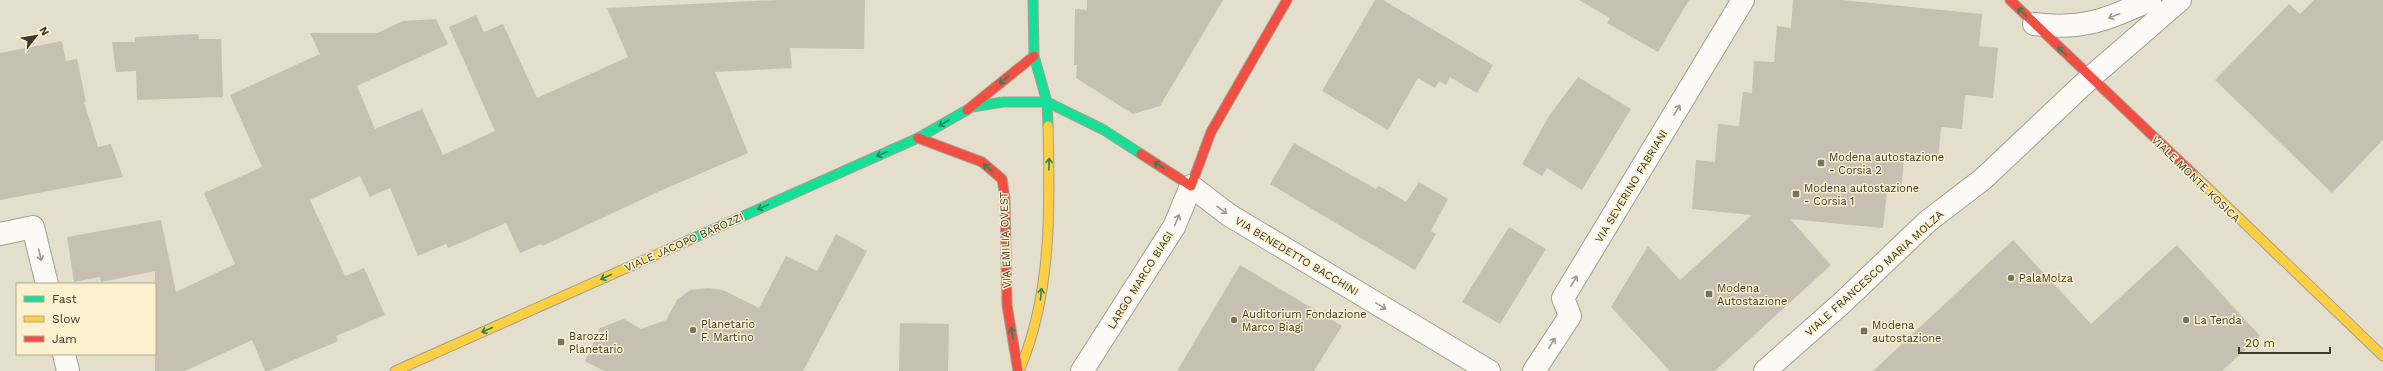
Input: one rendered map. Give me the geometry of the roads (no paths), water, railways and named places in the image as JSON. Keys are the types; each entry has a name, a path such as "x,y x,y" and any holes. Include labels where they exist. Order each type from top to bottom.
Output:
{"street":[{"path":"971,108 1034,56 1033,0"},
{"path":"971,108 1003,102 1047,102 1104,130 1191,186 1211,132 1287,0"},
{"name":"VIA SEVERINO FABRIANI","path":"1534,371 1570,316 1563,298 1743,0"},
{"name":"VIALE MONTE KOSICA","path":"2010,0 2383,356"},
{"path":"2034,24 2061,27 2085,24 2111,17 2150,0"},
{"name":"VIALE FRANCESCO MARIA MOLZA","path":"1765,371 1842,304 1928,221 1983,179 2090,78 2180,0"},
{"name":"VIA EMILIA OVEST","path":"1018,371 1031,343 1039,312 1045,259 1049,151 1047,102 1034,56"},
{"name":"VIALE JACOPO BAROZZI","path":"395,371 918,138 971,108"},
{"name":"VIA EMILIA OVEST","path":"918,138 982,162 1002,179 1005,198 1007,305 1018,371"},
{"name":"LARGO MARCO BIAGI","path":"1082,371 1174,227 1191,186"},
{"name":"VIA BENEDETTO BACCHINI","path":"1191,186 1229,215 1489,371"},
{"path":"0,234 33,227 47,283"},
{"path":"64,355 68,371"}],"place":[{"name":"Modena autostazione - Corsia 2","path":"1821,163"},
{"name":"Modena autostazione - Corsia 1","path":"1796,194"},
{"name":"PalaMolza","path":"2011,278"},
{"name":"Modena Autostazione","path":"1709,294"},
{"name":"Auditorium Fondazione Marco Biagi","path":"1234,320"},
{"name":"La Tenda","path":"2186,320"},
{"name":"Planetario F. Martino","path":"693,330"},
{"name":"Modena autostazione","path":"1864,331"},
{"name":"Barozzi Planetario","path":"561,342"}]}
